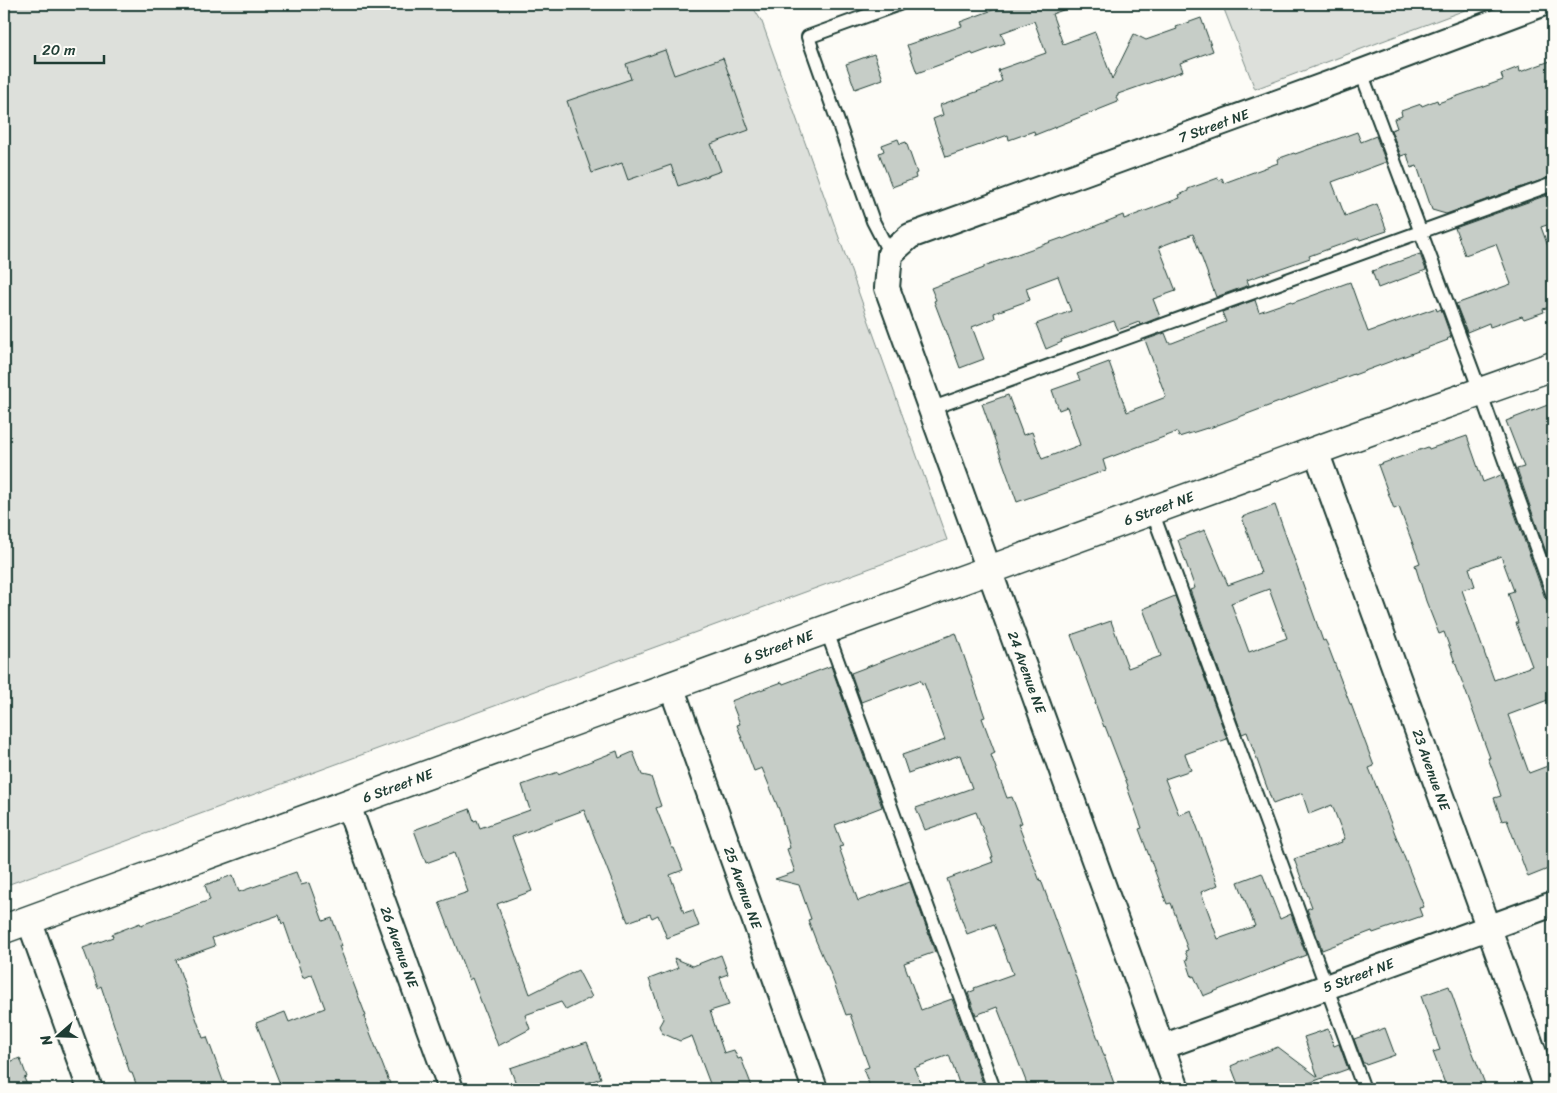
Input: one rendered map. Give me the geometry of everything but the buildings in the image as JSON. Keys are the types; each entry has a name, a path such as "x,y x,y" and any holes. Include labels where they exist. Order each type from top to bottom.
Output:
{"street":[{"name":"7 Street NE","path":"890,254 910,236 1361,72 1540,4"},
{"name":"24 Avenue NE","path":"890,254 887,288 1177,1089"},
{"name":"6 Street NE","path":"4,929 990,571 1152,510 1553,366"},
{"name":"23 Avenue NE","path":"1316,451 1547,1089"},
{"name":"25 Avenue NE","path":"671,686 815,1089"},
{"name":"26 Avenue NE","path":"348,805 451,1089"},
{"name":"5 Street NE","path":"1162,1047 1553,904"},
{"path":"29,920 90,1089"}],"lane":[{"path":"890,254 873,221 808,37 899,4"},
{"path":"1361,72 1553,595"},
{"path":"930,409 1553,184"},
{"path":"1152,510 1364,1089"},
{"path":"826,629 994,1089"}],"shaded area":[{"path":"4,4 751,4 762,22 947,540 4,886"},
{"path":"1222,4 1481,4 1255,89"}]}
